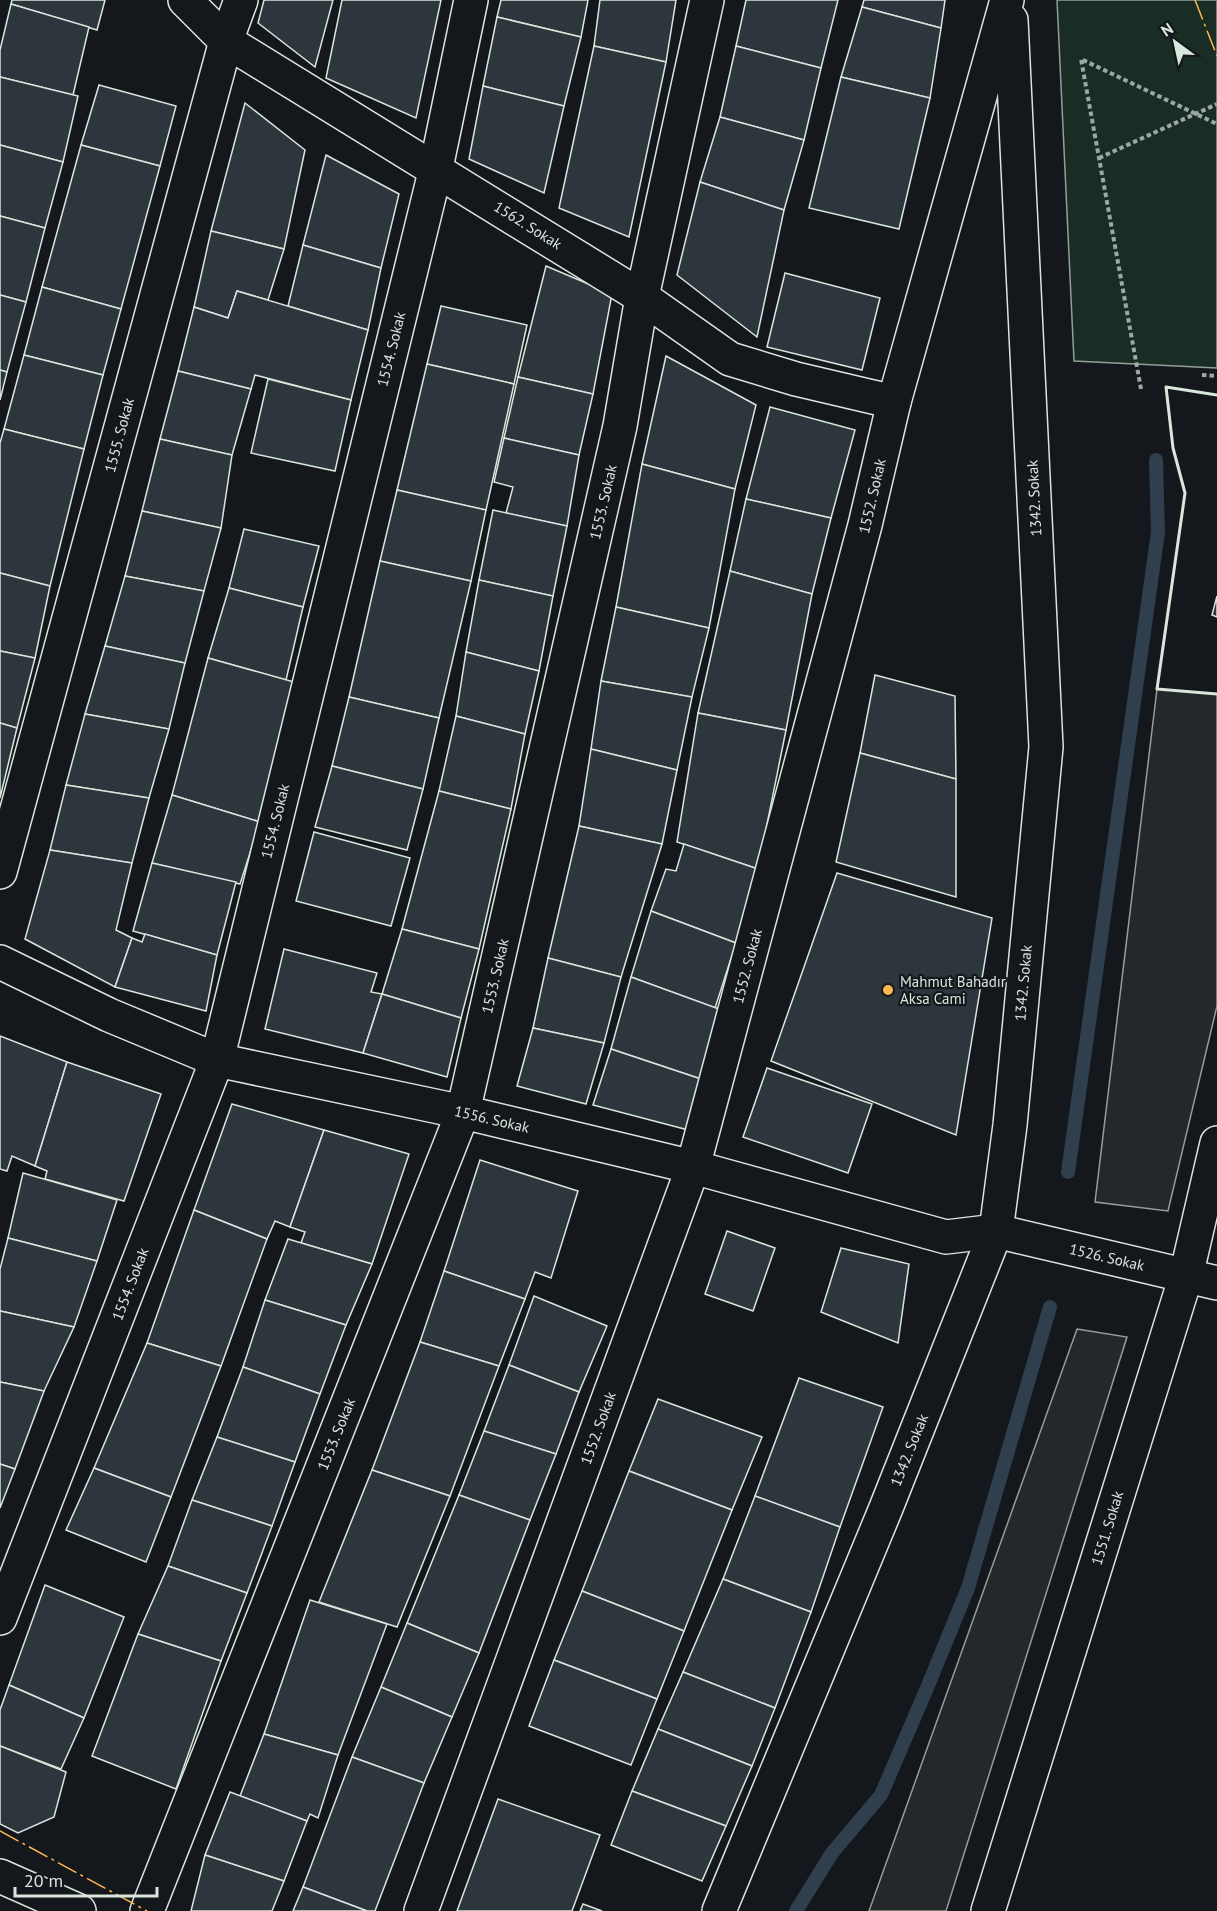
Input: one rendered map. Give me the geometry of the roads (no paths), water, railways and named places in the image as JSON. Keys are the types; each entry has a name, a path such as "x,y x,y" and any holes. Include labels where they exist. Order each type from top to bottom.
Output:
{"street":[{"name":"1562. Sokak","path":"185,0 226,41 436,168 642,297 729,359 796,379 894,402"},
{"name":"1555. Sokak","path":"0,872 226,41 241,0"},
{"name":"1554. Sokak","path":"0,1618 217,1060 436,168 471,0"},
{"name":"1553. Sokak","path":"147,1911 463,1112 620,426 642,297 707,0"},
{"name":"1552. Sokak","path":"421,1911 693,1167 862,536 894,402 1008,0"},
{"name":"1342. Sokak","path":"719,1911 886,1508 996,1231 1010,1125 1046,747 1008,0"},
{"name":"1556. Sokak","path":"0,962 109,1015 217,1060 463,1112 693,1167 946,1237 996,1231"},
{"name":"1551. Sokak","path":"988,1911 1202,1280 1217,1143"},
{"name":"1526. Sokak","path":"996,1231 1202,1280"},
{"path":"0,1876 79,1911"}],"waterway":[{"path":"1068,1172 1158,532 1156,460"},
{"path":"796,1911 832,1853 881,1795 927,1688 968,1588 1050,1307"}],"place":[{"name":"Mahmut Bahadır Aksa Cami","path":"888,990"}]}
